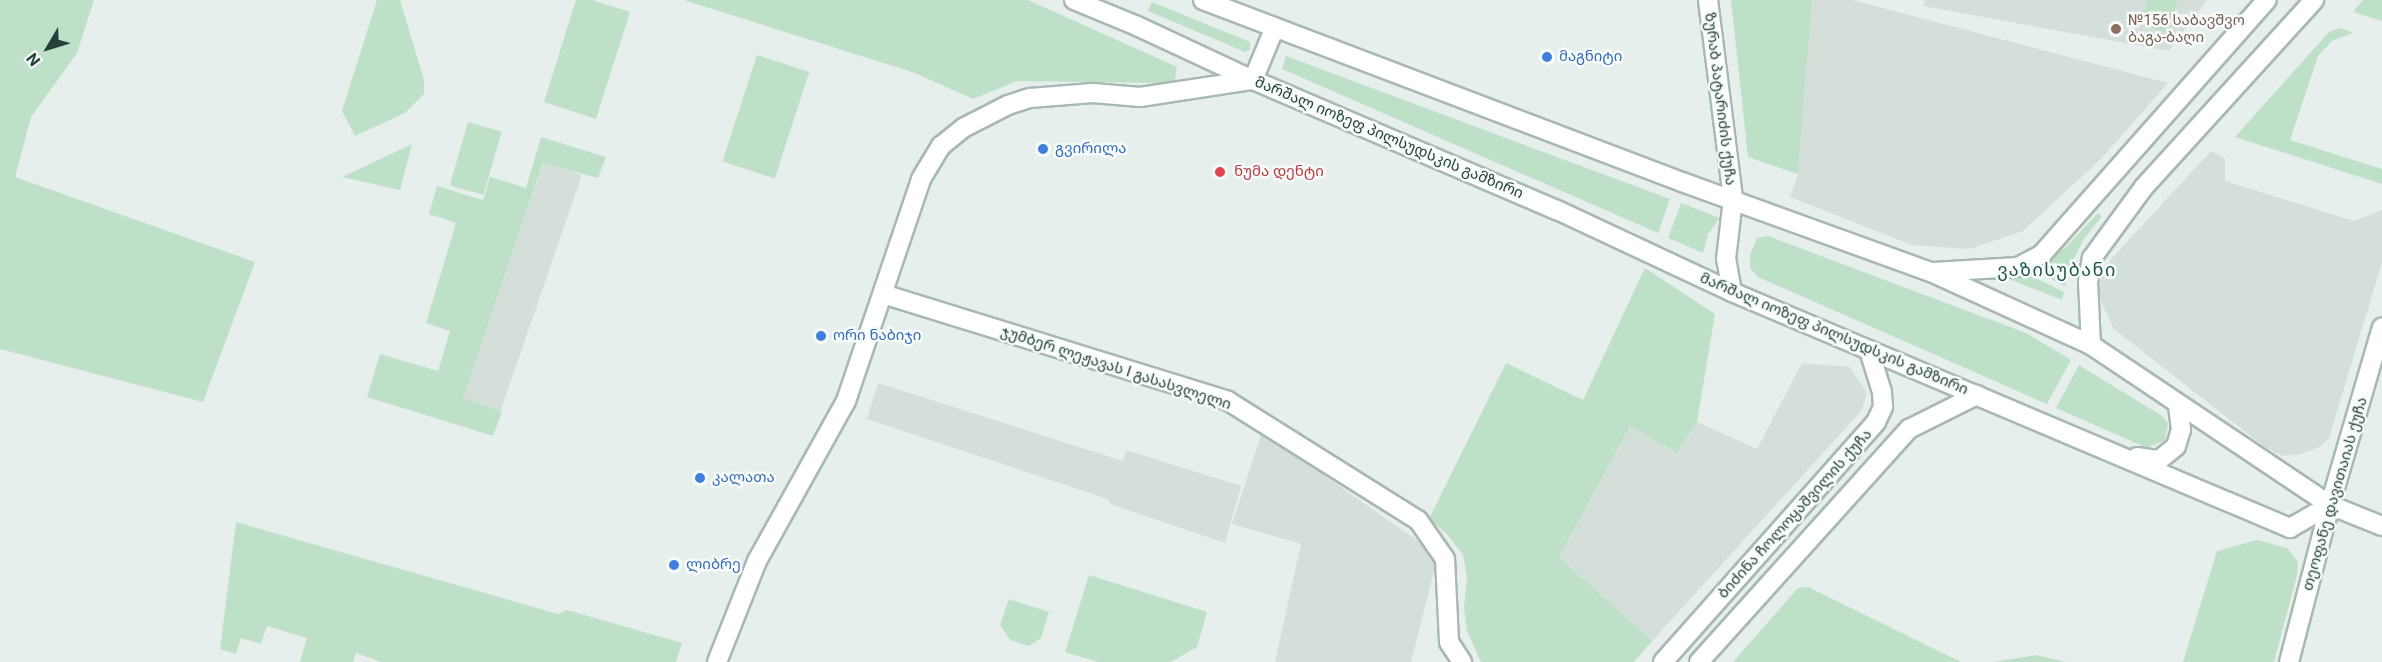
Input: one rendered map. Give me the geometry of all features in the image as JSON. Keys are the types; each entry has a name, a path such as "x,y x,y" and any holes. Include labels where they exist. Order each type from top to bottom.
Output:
{"main road":[{"name":"მარშალ იოზეფ პილსუდსკის გამზირი","path":"1074,0 1137,26 1253,80 1547,206 1732,292 2290,528 2330,505"},
{"path":"1203,0 1931,272 2091,345 2178,406 2330,505 2382,525"},
{"name":"ზურაბ პატარიძის ქუჩა","path":"1708,0 1733,199 1726,259 1732,292"},
{"path":"1931,272 2018,267 2042,254 2267,0"},
{"path":"2091,345 2088,282 2092,258 2144,187 2314,0"},
{"path":"717,662 751,572 846,401 921,179 941,146 963,128 1008,105 1039,97 1093,93 1140,97 1253,80 1275,27"},
{"name":"ჯუმბერ ლეჟავას I გასასვლელი","path":"883,294 1228,401 1418,520 1445,559 1449,642 1462,662"},
{"name":"თეოფანე დავითაიას ქუჩა","path":"2289,662 2330,505 2382,327"},
{"name":"ბიძინა ჩოლოყაშვილის ქუჩა","path":"1663,662 1876,422 1883,407 1882,392 1869,350"},
{"name":"ბიძინა ჩოლოყაშვილის ქუჩა","path":"1699,662 1909,429 1977,395"},
{"path":"2117,454 2159,460 2176,446 2181,430 2178,406"}],"shaded area":[{"path":"1812,0 1852,0 2168,83 2101,159 2023,231 1969,249 1912,245 1790,197 1798,174"},
{"name":"№156 საბავშვო ბაგა-ბაღი","path":"1925,0 2207,0 2169,51 1923,6"},
{"path":"2211,151 2225,158 2225,181 2354,221 2382,210 2382,262 2329,438 2319,447 2301,454 2284,456 2266,448 2114,329 2101,302 2099,287 2103,270"},
{"path":"544,162 582,175 500,411 463,398"},
{"path":"1802,363 1850,367 1867,393 1862,410 1652,641 1559,557 1630,426 1675,453 1697,422 1757,449"},
{"path":"878,383 1123,461 1126,450 1241,486 1225,543 1110,504 1108,499 867,419"},
{"path":"1262,432 1438,555 1411,662 1275,662 1301,544 1232,524"}],"green space":[{"path":"0,0 94,0 77,53 31,117 15,177 255,262 203,402 0,349"},
{"path":"377,0 400,0 424,80 424,94 405,113 355,136 342,111"},
{"path":"576,0 592,0 630,12 596,119 544,102"},
{"path":"684,0 1028,0 1177,67 1175,80 1163,83 1017,81 973,99 915,73"},
{"path":"1731,0 1812,0 1798,174 1748,157"},
{"path":"2148,0 2178,0 2166,33 2140,24"},
{"path":"2363,0 2382,0 2382,21 2353,12"},
{"path":"1152,2 1250,42 1250,50 1245,52 1148,11"},
{"path":"2341,28 2353,33 2332,41 2318,56 2290,140 2382,169 2382,184 2235,137 2329,32"},
{"path":"757,55 809,72 775,179 722,162"},
{"path":"1286,56 1670,199 1658,233 1282,69"},
{"path":"468,122 502,132 483,195 450,185"},
{"path":"541,137 606,157 598,178 543,163 463,398 502,412 493,436 367,397 380,354 438,371 450,331 426,323 456,223 429,214 437,186 483,200 490,177 526,188"},
{"path":"412,144 400,190 342,177"},
{"path":"1681,203 1720,218 1708,234 1703,253 1668,238"},
{"path":"2098,213 2102,216 2084,239 2069,268 2065,286 2032,270 2065,248"},
{"path":"1768,236 2026,333 2071,360 2047,404 1758,277 1750,268 1750,255 1757,238"},
{"path":"1645,268 1715,314 1697,422 1676,453 1630,426 1559,557 1652,641 1634,662 1481,662 1467,631 1464,608 1467,577 1463,555 1447,534 1429,519 1506,363 1583,400"},
{"path":"2026,273 2064,292 2062,300 2009,279"},
{"path":"2079,365 2162,416 2168,423 2165,440 2147,448 2056,408"},
{"path":"236,522 558,614 567,610 682,643 676,662 381,662 356,653 353,662 300,662 307,638 267,626 261,644 241,638 236,654 220,649"},
{"path":"2257,540 2287,548 2298,562 2297,575 2274,662 2183,662 2217,551"},
{"path":"1089,575 1207,612 1197,647 1171,662 1098,662 1065,652"},
{"path":"1807,587 1961,662 1733,662 1798,588"},
{"path":"1009,599 1049,612 1041,638 1029,646 1010,640 1000,625"},
{"path":"2036,655 2066,662 1994,662"}],"place":[{"name":"№156 საბავშვო ბაგა-ბაღი","path":"2116,29"},
{"name":"მაგნიტი","path":"1547,57"},
{"name":"გვირილა","path":"1043,149"},
{"name":"ნუმა დენტი","path":"1220,172"},
{"name":"ორი ნაბიჯი","path":"821,336"},
{"name":"კალათა","path":"700,478"},
{"name":"ლიბრე","path":"674,565"}],"district":[{"name":"ვაზისუბანი","path":"2057,270"}]}
